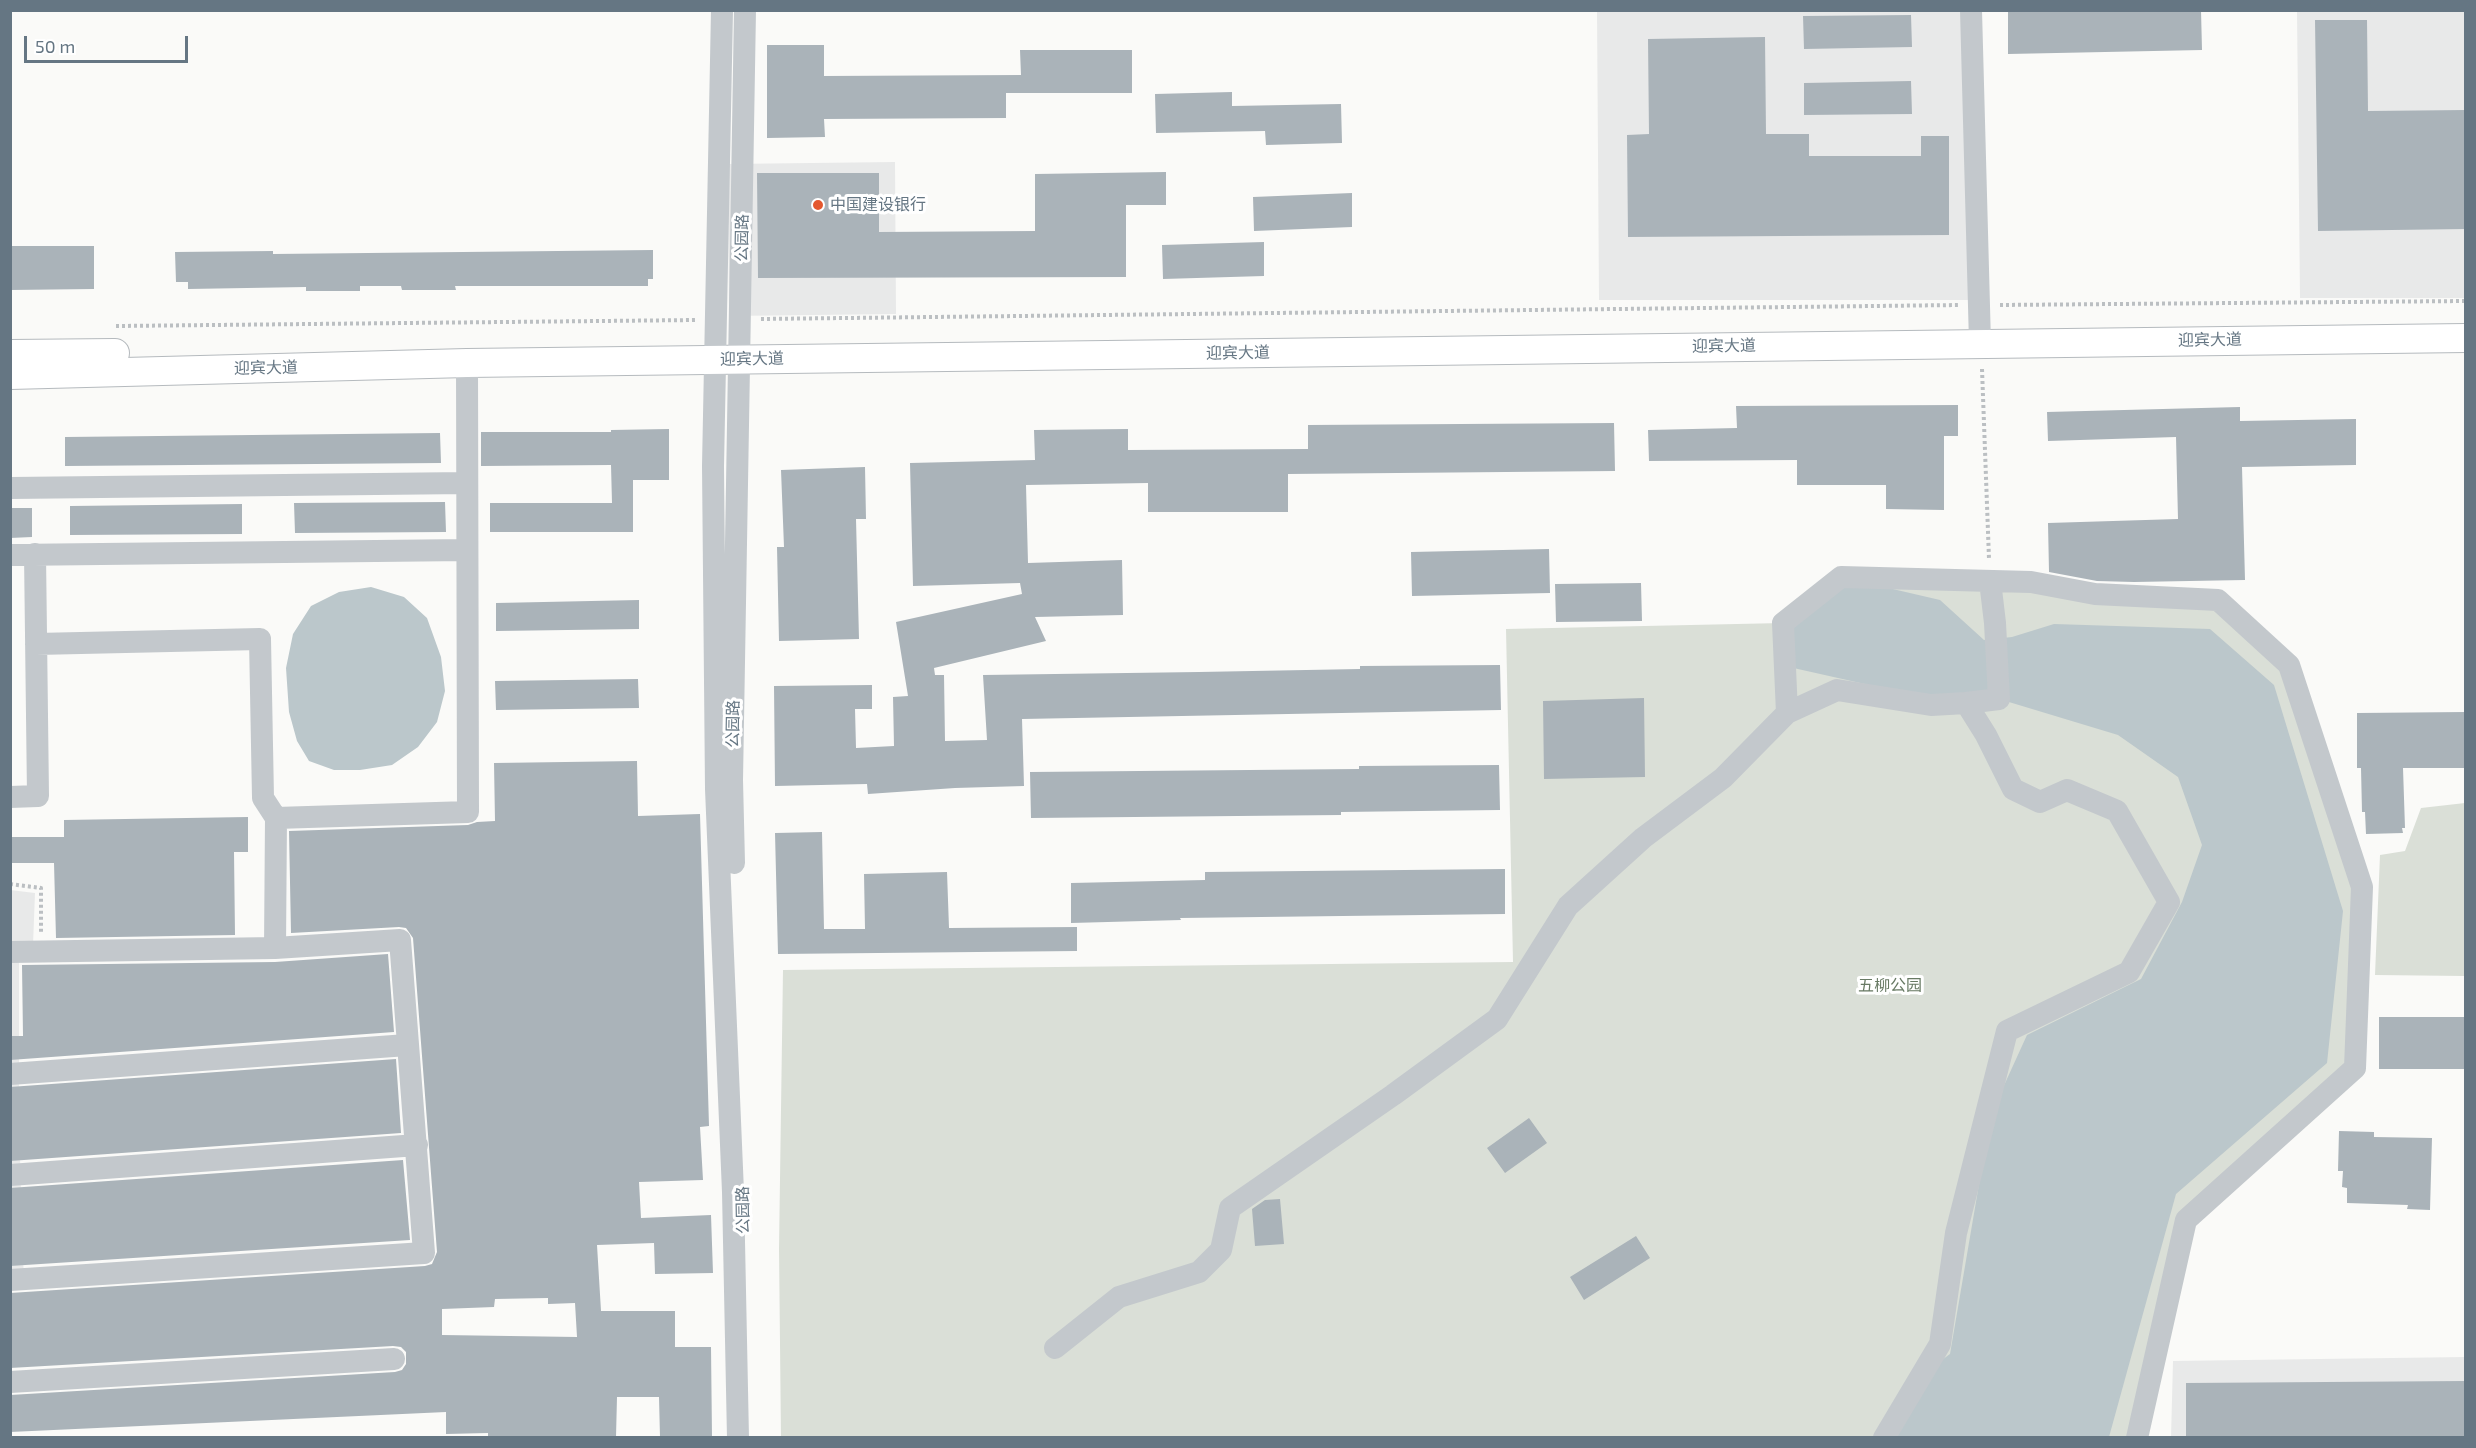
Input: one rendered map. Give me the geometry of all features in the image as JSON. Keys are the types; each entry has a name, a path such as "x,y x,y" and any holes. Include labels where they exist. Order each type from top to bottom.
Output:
{"main road":[{"name":"迎宾大道","path":"10,354 727,341 1979,324 2466,320"},
{"name":"迎宾大道","path":"1979,324 2466,338"},
{"name":"迎宾大道","path":"10,375 468,363 727,341"}],"street":[{"path":"722,10 727,341 716,789 733,1192 738,1437"},
{"name":"公园路","path":"745,10 727,341 732,780 749,1437"},
{"path":"1971,10 1979,324"},
{"path":"276,818 468,812 468,363"},
{"path":"10,488 467,483"},
{"path":"10,555 467,550"},
{"path":"10,797 38,796 35,554"},
{"path":"1787,713 1783,623 1840,577 2031,582 2095,594 2218,600 2289,665 2362,887 2355,1068 2186,1220 2138,1437"},
{"path":"1055,1348 1119,1297 1199,1272 1221,1250 1230,1208 1393,1095 1497,1019 1568,906 1643,838 1723,778 1787,713 1838,690 1931,705 1999,699 1990,581"},
{"path":"36,644 260,639 263,798 276,818 275,948"},
{"path":"1884,1437 1940,1344 1956,1233 2007,1030 2129,972 2169,902 2116,810 2067,790 2040,802 2013,789 1986,735 1966,703"},
{"path":"10,952 275,948 400,940 424,1253 10,1280"},
{"path":"10,1074 407,1045"},
{"path":"10,1175 417,1145"},
{"path":"10,1382 394,1359"}],"path":[{"path":"106,327 727,341 1979,324 2466,301"},
{"path":"1979,324 1986,428 1990,581"},
{"path":"10,884 41,888 42,952"}],"shaded area":[{"path":"1597,11 1961,11 1970,300 1599,300"},
{"path":"2297,11 2465,11 2465,298 2300,298"},
{"path":"895,162 896,314 729,316 728,164"},
{"path":"1841,577 1940,600 1984,640 2012,637 2054,624 2210,629 2274,685 2343,911 2327,1063 2176,1194 2109,1437 1890,1437 1907,1386 1950,1354 1991,1114 2027,1035 2141,979 2182,902 2202,845 2178,777 2118,735 1999,699 1954,704 1789,667 1783,623"},
{"path":"371,587 404,597 427,618 441,657 445,691 437,722 418,747 392,765 360,770 334,770 309,761 297,741 289,712 286,668 293,634 311,606 339,592"},
{"path":"10,890 35,893 33,945 19,947 19,1126 24,1285 10,1287"},
{"path":"2465,1357 2465,1437 2171,1438 2173,1361"}],"green space":[{"name":"五柳公园","path":"1841,577 2218,600 2289,665 2362,887 2355,1068 2186,1220 2137,1437 781,1438 779,1249 783,970 1513,962 1506,629 1783,623"},
{"path":"2465,803 2465,976 2375,975 2380,855 2405,851 2421,808"}],"building":[{"path":"2008,10 2201,10 2202,50 2008,54"},
{"path":"1911,15 1912,47 1804,49 1803,16"},
{"path":"2315,20 2367,20 2368,111 2466,110 2466,229 2318,231"},
{"path":"1765,37 1766,134 1809,134 1809,156 1921,156 1921,136 1949,136 1949,235 1628,237 1627,135 1649,134 1648,39"},
{"path":"767,45 824,45 824,76 1021,75 1020,50 1132,50 1132,93 1006,93 1006,118 824,119 825,137 767,138"},
{"path":"1911,81 1912,114 1804,115 1804,83"},
{"path":"1232,92 1232,106 1341,104 1342,143 1266,145 1265,131 1156,133 1155,94"},
{"path":"1166,172 1166,205 1126,205 1126,277 758,278 757,173 879,173 879,232 1035,231 1035,174"},
{"path":"1352,193 1352,227 1254,231 1253,197"},
{"path":"1264,242 1264,276 1163,279 1162,245"},
{"path":"10,246 94,246 94,289 10,290"},
{"path":"653,250 653,279 648,279 648,286 455,286 456,290 402,290 401,286 360,286 360,291 306,291 306,287 188,289 188,282 176,282 175,252 273,251 273,254"},
{"path":"1958,405 1958,436 1944,436 1944,510 1886,509 1886,485 1797,485 1797,460 1649,461 1648,430 1737,428 1736,406"},
{"path":"2240,407 2240,421 2356,419 2356,465 2242,467 2245,580 2097,581 2049,572 2048,523 2178,519 2176,437 2048,441 2047,412"},
{"path":"1614,423 1615,471 1288,474 1288,512 1148,512 1148,483 1026,485 1028,563 1122,560 1123,615 1035,617 1046,641 934,668 935,675 944,675 945,741 987,740 983,675 1500,665 1501,710 1022,719 1024,786 868,794 867,784 775,786 774,686 872,685 872,709 855,709 856,748 894,746 893,697 908,696 896,622 1022,594 1020,583 913,586 910,463 1035,460 1034,430 1128,429 1128,450 1308,449 1308,425"},
{"path":"669,429 669,480 633,480 633,532 490,532 490,503 612,503 611,465 481,466 481,432 611,432 611,430"},
{"path":"440,433 441,463 65,466 65,437"},
{"path":"865,467 866,519 856,519 859,639 779,641 777,547 784,547 781,470"},
{"path":"445,502 446,532 295,533 294,503"},
{"path":"242,504 242,534 70,535 70,506"},
{"path":"10,508 32,508 32,537 10,538"},
{"path":"1549,549 1550,593 1412,596 1411,552"},
{"path":"1641,583 1642,621 1556,622 1555,584"},
{"path":"639,600 639,629 496,631 496,603"},
{"path":"638,679 639,708 496,710 495,681"},
{"path":"1644,698 1645,777 1544,779 1543,701"},
{"path":"2466,712 2466,768 2403,768 2405,828 2402,828 2403,833 2366,834 2365,812 2362,812 2361,768 2357,768 2357,713"},
{"path":"637,761 638,816 700,814 709,1126 700,1127 703,1180 639,1182 641,1218 711,1215 713,1273 655,1274 654,1243 597,1245 601,1311 675,1311 675,1347 711,1347 712,1437 660,1437 659,1397 617,1397 616,1437 488,1437 488,1433 446,1434 446,1412 10,1432 10,1395 402,1370 406,1364 406,1352 401,1347 393,1346 10,1368 10,1293 432,1264 437,1252 413,938 406,928 399,927 291,933 289,831 468,825 495,821 494,763","holes":["548,1298 548,1304 575,1303 577,1337 442,1335 442,1309 494,1307 495,1299"]},
{"path":"1499,765 1500,810 1341,812 1341,815 1031,818 1030,772 1359,769 1359,766"},
{"path":"248,817 248,852 234,852 235,935 56,938 54,863 10,863 10,837 64,837 64,820"},
{"path":"822,832 824,929 865,929 864,874 947,872 949,928 1077,927 1077,951 778,954 775,833"},
{"path":"1505,869 1505,914 1180,918 1181,920 1071,923 1071,883 1205,880 1205,872"},
{"path":"388,954 394,1032 10,1060 10,1036 23,1036 22,965 275,962"},
{"path":"2379,1017 2466,1017 2466,1069 2379,1069"},
{"path":"396,1059 401,1133 10,1161 10,1087"},
{"path":"1529,1118 1547,1143 1505,1173 1487,1148"},
{"path":"2339,1131 2374,1132 2374,1137 2432,1138 2430,1210 2407,1209 2408,1205 2347,1203 2347,1188 2342,1187 2343,1171 2338,1171"},
{"path":"403,1160 410,1240 10,1266 10,1188"},
{"path":"1280,1199 1284,1244 1255,1246 1252,1209 1265,1200"},
{"path":"1636,1236 1650,1258 1584,1300 1570,1277"},
{"path":"2466,1381 2466,1437 2186,1437 2186,1383"}],"place":[{"name":"中国建设银行","path":"818,205"}]}
